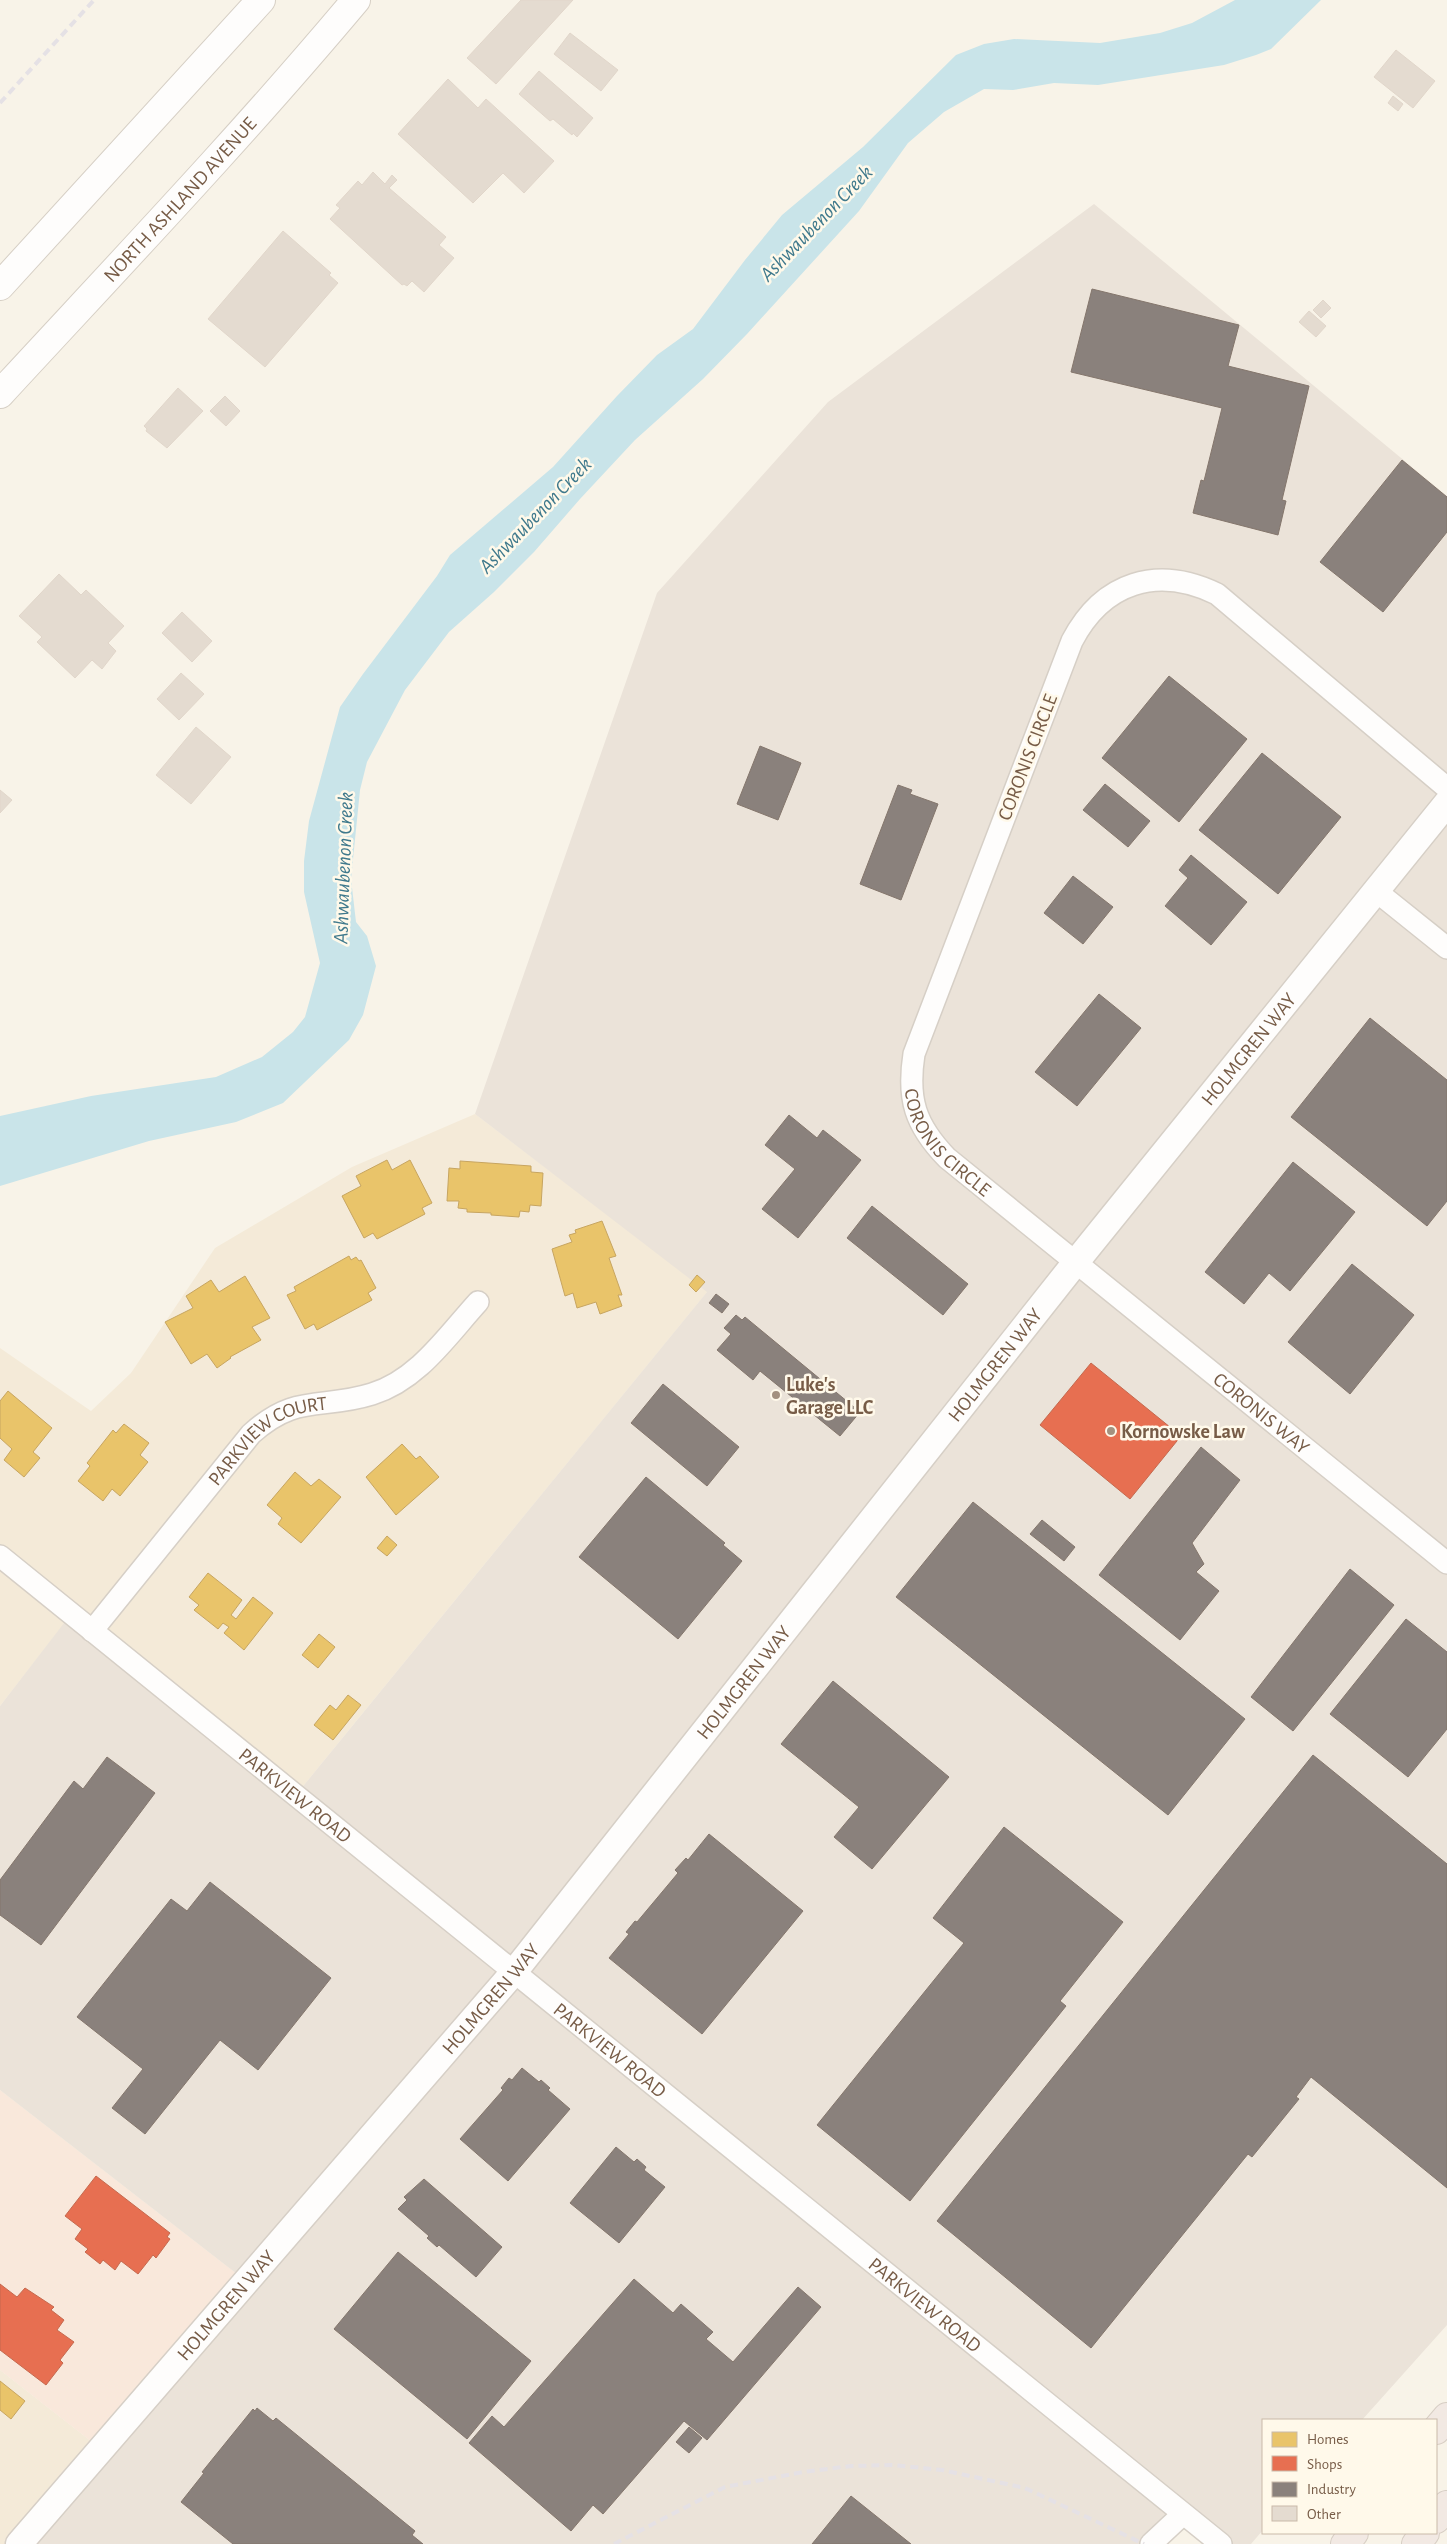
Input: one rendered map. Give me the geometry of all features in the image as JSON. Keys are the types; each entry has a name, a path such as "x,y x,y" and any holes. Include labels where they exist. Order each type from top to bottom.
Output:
{"highway":[{"path":"1437,2429 1447,2417"},
{"path":"1437,2518 1447,2505"},
{"path":"1416,2544 1424,2534"}],"main road":[{"path":"0,286 261,0"},
{"name":"NORTH ASHLAND AVENUE","path":"0,394 204,172 313,51 356,0"}],"street":[{"name":"CORONIS CIRCLE","path":"1076,1262 947,1158 931,1142 919,1122 912,1101 910,1077 914,1054 1068,650 1081,623 1098,604 1118,590 1137,583 1175,580 1198,585 1217,594 1447,788"},
{"name":"HOLMGREN WAY","path":"19,2544 514,1972 1076,1262 1447,803"},
{"path":"1376,891 1447,948"},
{"name":"CORONIS WAY","path":"1076,1262 1447,1563"},
{"name":"PARKVIEW COURT","path":"92,1631 251,1434 263,1422 278,1413 302,1404 372,1394 398,1383 422,1363 478,1302"},
{"name":"PARKVIEW ROAD","path":"0,1556 1221,2544"},
{"path":"1151,2544 1183,2514"}],"shaded area":[{"path":"1094,204 1447,496 1447,2325 1363,2419 1262,2419 1262,2531 1251,2544 1221,2544 1183,2514 1151,2544 19,2544 246,2281 0,2090 0,1706 71,1614 295,1796 707,1292 475,1114 657,593 828,402"},
{"path":"475,1114 708,1291 295,1796 71,1615 0,1706 0,1348 91,1411 131,1373 215,1248 352,1167"},
{"path":"0,2090 246,2281 101,2449 0,2370"},
{"path":"0,2370 101,2449 19,2544 0,2544"}],"water":[{"name":"Ashwaubenon Creek","path":"1235,0 1321,0 1271,49 1224,65 1098,85 1054,83 1013,90 984,89 944,112 908,143 859,211 747,334 703,379 635,440 534,552 494,592 449,632 405,690 367,762 360,790 351,879 356,922 367,936 376,966 363,1015 349,1040 283,1103 236,1122 149,1141 0,1186 0,1116 91,1096 216,1077 262,1057 293,1032 305,1017 320,963 304,892 304,861 309,821 340,707 437,576 450,555 553,467 657,355 693,329 782,215 863,147 956,55 984,44 1014,39 1100,43 1160,33 1192,23"}],"building: Homes":[{"path":"387,1160 392,1170 410,1160 432,1203 422,1208 425,1214 377,1239 373,1233 364,1238 342,1196 361,1186 356,1176"},
{"path":"460,1161 531,1166 531,1172 543,1173 541,1206 530,1205 529,1212 520,1211 519,1217 467,1212 467,1209 458,1208 459,1201 447,1201 449,1168 460,1169"},
{"path":"602,1221 616,1256 609,1258 622,1295 618,1295 622,1306 600,1314 596,1302 577,1308 573,1293 565,1296 552,1249 572,1242 569,1235 576,1233 575,1230"},
{"path":"349,1256 351,1260 356,1257 359,1261 361,1260 376,1288 368,1293 372,1300 317,1330 314,1324 305,1329 287,1295 296,1291 294,1287"},
{"path":"697,1275 705,1282 696,1292 689,1285"},
{"path":"245,1276 270,1318 252,1327 261,1340 230,1357 217,1368 207,1354 191,1364 165,1322 193,1308 186,1296 211,1280 219,1292"},
{"path":"8,1391 52,1428 33,1452 40,1458 24,1477 4,1460 12,1449 0,1438 0,1401"},
{"path":"124,1424 149,1443 140,1455 148,1462 120,1496 112,1489 103,1501 78,1481 90,1466 87,1463 113,1430 116,1433"},
{"path":"402,1444 416,1459 420,1456 439,1477 396,1515 366,1477"},
{"path":"295,1472 311,1486 319,1479 341,1497 301,1543 278,1524 282,1518 267,1505"},
{"path":"387,1536 397,1545 387,1556 377,1548"},
{"path":"208,1573 242,1600 231,1615 236,1619 253,1597 273,1613 244,1650 224,1633 229,1627 223,1623 218,1629 194,1610 199,1605 189,1597"},
{"path":"319,1634 335,1647 318,1668 302,1655"},
{"path":"348,1695 361,1705 333,1740 314,1725 330,1705 336,1710"},
{"path":"0,2381 25,2401 11,2419 0,2410"}],"building: Shops":[{"name":"Kornowske Law","path":"1091,1363 1181,1436 1130,1499 1040,1425"},
{"path":"96,2176 170,2233 167,2237 170,2239 156,2258 153,2255 138,2274 121,2261 115,2270 103,2260 100,2264 85,2252 88,2249 75,2239 82,2229 65,2216"},
{"path":"0,2284 17,2297 25,2288 54,2307 51,2310 64,2320 57,2330 74,2342 60,2360 63,2363 46,2385 0,2350"}],"building: Industry":[{"path":"1092,289 1239,325 1228,366 1309,386 1282,500 1286,501 1278,535 1193,513 1201,480 1204,481 1222,408 1071,372"},
{"path":"1402,460 1447,497 1447,532 1383,612 1320,562"},
{"path":"1169,676 1247,739 1179,822 1102,758"},
{"path":"760,746 801,763 778,820 737,804"},
{"path":"1262,753 1341,817 1278,894 1199,830"},
{"path":"1105,784 1150,821 1128,847 1083,810"},
{"path":"898,785 912,790 910,794 938,804 901,900 860,884"},
{"path":"1191,855 1247,902 1211,945 1165,906 1188,878 1179,870"},
{"path":"1073,876 1113,907 1083,944 1044,913"},
{"path":"1099,994 1141,1028 1077,1106 1035,1072"},
{"path":"1370,1018 1447,1080 1447,1201 1427,1226 1291,1117"},
{"path":"789,1115 817,1138 823,1130 861,1160 798,1238 762,1209 795,1169 765,1145"},
{"path":"1293,1162 1355,1212 1290,1291 1269,1273 1244,1304 1205,1272"},
{"path":"872,1206 968,1284 943,1315 847,1238"},
{"path":"1352,1264 1414,1315 1350,1394 1288,1342"},
{"path":"716,1294 729,1304 722,1313 709,1303"},
{"path":"736,1315 742,1320 745,1317 860,1412 840,1436 760,1371 753,1380 717,1350 731,1334 724,1328"},
{"path":"663,1384 739,1447 707,1486 631,1423"},
{"path":"1201,1447 1240,1480 1192,1543 1204,1564 1196,1572 1219,1591 1180,1640 1099,1575"},
{"path":"646,1477 725,1543 723,1545 742,1561 678,1639 579,1557"},
{"path":"973,1502 1245,1719 1168,1815 896,1597"},
{"path":"1042,1520 1075,1547 1064,1561 1030,1534"},
{"path":"1350,1569 1394,1605 1293,1731 1251,1697"},
{"path":"1406,1619 1447,1652 1447,1729 1408,1777 1330,1714"},
{"path":"833,1681 949,1777 872,1869 834,1837 859,1807 781,1744"},
{"path":"1313,1755 1447,1864 1447,2188 1311,2077 1296,2097 1299,2099 1252,2157 1248,2154 1091,2348 937,2221"},
{"path":"107,1757 155,1793 41,1945 0,1915 0,1880 74,1781 83,1789"},
{"path":"1004,1827 1123,1922 1060,2001 1066,2006 910,2201 817,2125 964,1943 933,1918"},
{"path":"709,1834 803,1911 702,2034 609,1958 629,1934 626,1932 635,1921 637,1922 678,1873 675,1870 686,1858 688,1860"},
{"path":"210,1882 331,1978 258,2070 220,2040 145,2134 112,2108 143,2069 77,2017 171,1899 187,1911"},
{"path":"522,2068 539,2082 541,2080 550,2088 548,2090 570,2109 508,2181 460,2139 503,2090 501,2088 509,2078 512,2080"},
{"path":"616,2147 634,2162 637,2159 646,2167 644,2170 665,2187 619,2243 570,2203"},
{"path":"424,2179 502,2247 476,2277 439,2245 437,2247 427,2238 429,2236 398,2209 407,2200 404,2197"},
{"path":"398,2252 531,2361 467,2439 334,2329"},
{"path":"634,2279 673,2313 681,2304 713,2332 706,2339 733,2362 798,2287 821,2307 707,2440 684,2421 603,2514 593,2505 571,2531 469,2443 492,2416 504,2427"},
{"path":"257,2408 273,2421 276,2418 415,2531 412,2535 423,2544 233,2544 181,2502 204,2473 202,2472 253,2409 255,2411"},
{"path":"689,2427 702,2438 689,2453 676,2442"},
{"path":"851,2496 911,2544 812,2544"}],"building: Other":[{"path":"521,0 573,0 496,84 467,58"},
{"path":"570,33 618,70 601,91 554,54"},
{"path":"1396,50 1435,81 1413,108 1374,77"},
{"path":"539,71 593,118 577,137 553,119 550,121 519,94"},
{"path":"448,79 478,108 486,99 554,161 524,193 503,173 473,203 398,134"},
{"path":"1393,96 1403,104 1398,111 1388,103"},
{"path":"373,172 385,184 392,175 397,180 389,188 446,237 439,245 454,258 424,292 412,281 407,286 402,285 330,219 340,208 336,205 358,181 362,185"},
{"path":"283,231 331,273 329,275 338,283 265,367 208,319"},
{"path":"1323,300 1331,308 1321,318 1313,310"},
{"path":"1309,311 1326,326 1316,337 1299,322"},
{"path":"178,388 203,411 167,448 146,431 147,429 144,426"},
{"path":"225,396 240,411 226,426 210,411"},
{"path":"59,574 81,595 86,590 124,626 108,643 116,651 102,669 92,660 75,678 37,642 42,637 19,616"},
{"path":"182,612 212,641 192,662 162,633"},
{"path":"181,673 204,694 179,720 157,699"},
{"path":"196,727 231,757 191,804 156,775"},
{"path":"0,790 12,800 0,813"}],"railway":[{"path":"0,103 94,0"},
{"path":"614,2544 725,2487 803,2472 851,2466 893,2465 942,2470 1025,2488 1144,2544"}],"place":[{"name":"Luke's Garage LLC","path":"776,1395"},
{"name":"Kornowske Law","path":"1111,1431"}]}
